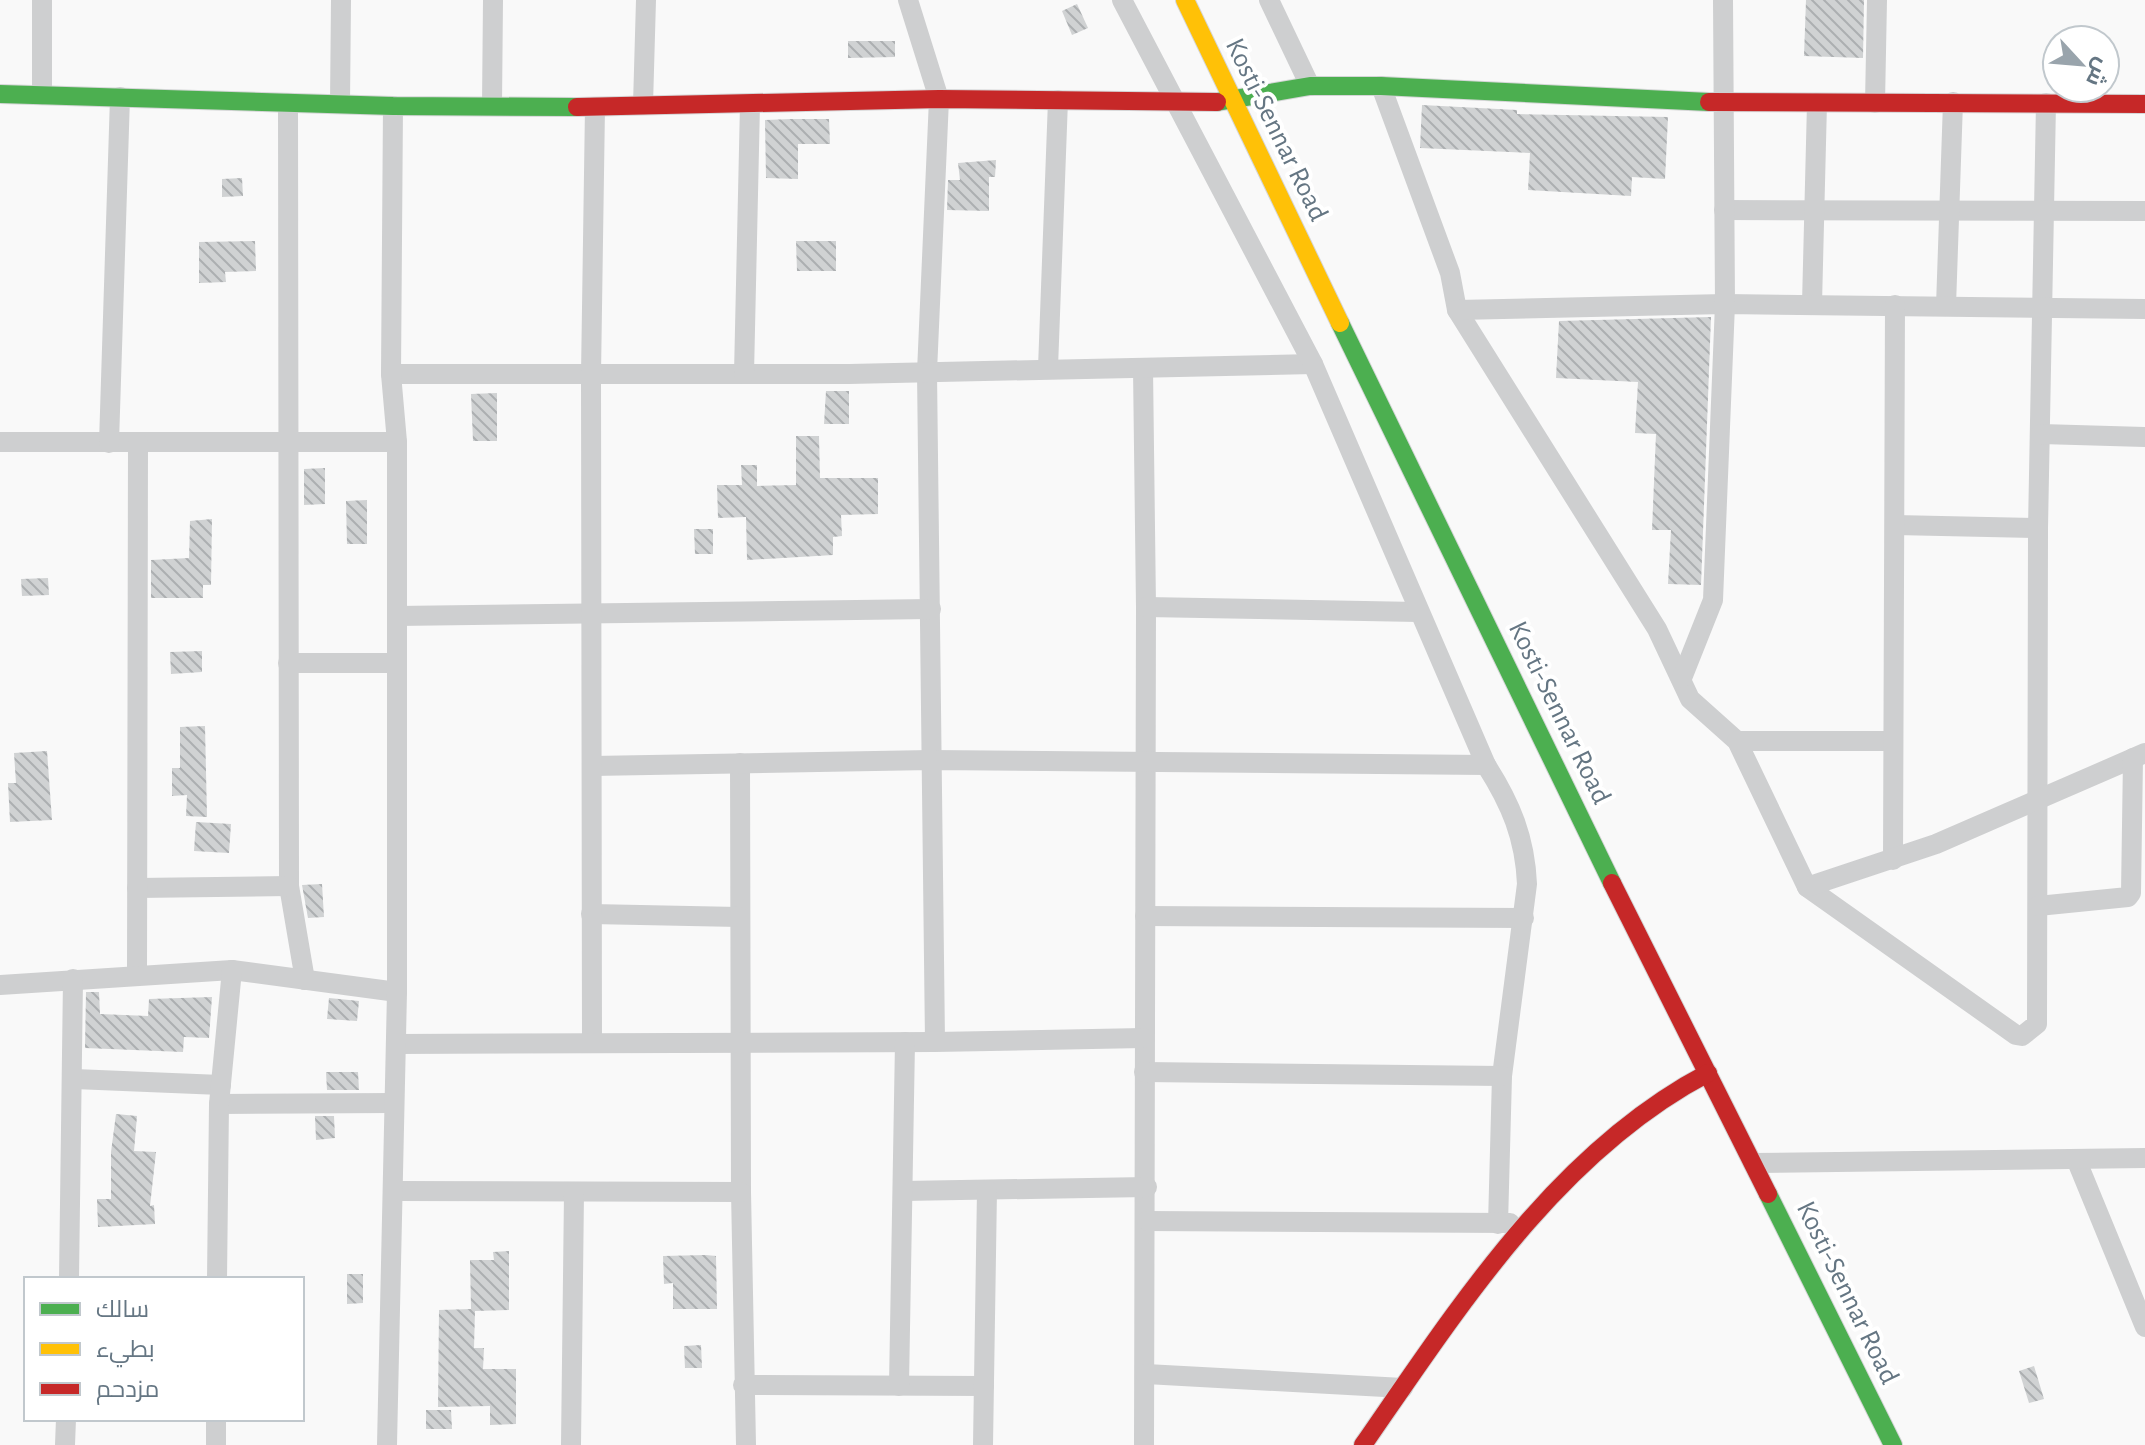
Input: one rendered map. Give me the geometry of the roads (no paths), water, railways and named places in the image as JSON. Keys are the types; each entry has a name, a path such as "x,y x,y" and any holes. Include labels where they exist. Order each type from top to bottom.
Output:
{"main road":[{"name":"Kosti-Sennar Road","path":"1185,0 1553,764 1893,1445"},
{"path":"0,94 393,106 595,107 939,99 1232,102 1310,86 1381,86 1725,103 2041,103"},
{"path":"2121,104 2145,104"},
{"path":"1363,1445 1530,1223 1606,1142 1687,1080 1708,1073"}],"street":[{"path":"42,0 42,95"},
{"path":"340,103 341,0"},
{"path":"492,105 493,0"},
{"path":"643,105 646,0"},
{"path":"908,0 939,99 927,372 935,1042"},
{"path":"1122,0 1313,364 1418,612 1486,765 1514,812 1521,833 1527,884 1502,1076 1498,1224"},
{"path":"1269,0 1310,86"},
{"path":"1682,678 1713,600 1725,304 1723,0"},
{"path":"1875,103 1877,0"},
{"path":"1381,86 1450,273 1457,310 1657,629 1692,703 1737,741 1807,887 2016,1035 2029,1033 2037,1024 2038,528 2046,104"},
{"path":"109,443 120,97"},
{"path":"1048,368 1058,100"},
{"path":"1946,306 1953,102"},
{"path":"288,103 289,886 305,980"},
{"path":"1812,304 1817,103"},
{"path":"744,374 750,104"},
{"path":"387,1445 397,992 397,442 391,374 393,106"},
{"path":"592,1043 591,375 595,107"},
{"path":"1724,210 2145,211"},
{"path":"1457,310 1725,304 2145,309"},
{"path":"1893,860 1895,305"},
{"path":"391,374 744,374 1313,364"},
{"path":"1143,368 1146,607 1143,1038 1147,1187 1144,1445"},
{"path":"2041,434 2145,437"},
{"path":"0,442 397,442"},
{"path":"137,976 138,443"},
{"path":"1895,525 2038,528"},
{"path":"1146,607 1418,612"},
{"path":"397,616 931,609"},
{"path":"288,663 396,663"},
{"path":"1737,741 1893,741"},
{"path":"1807,887 1893,860 2139,756 2130,895 2038,906"},
{"path":"592,766 931,760 1486,765"},
{"path":"740,763 741,1192 746,1445"},
{"path":"137,888 289,886"},
{"path":"591,914 739,917"},
{"path":"1145,916 1524,918"},
{"path":"0,985 232,970 397,992"},
{"path":"217,1277 220,1094 232,970"},
{"path":"69,1277 73,979"},
{"path":"396,1044 1143,1038"},
{"path":"899,1386 905,1042"},
{"path":"1144,1072 1502,1076"},
{"path":"74,1079 220,1094 393,1103"},
{"path":"1753,1163 2145,1158"},
{"path":"2076,1159 2145,1327"},
{"path":"903,1191 1147,1187"},
{"path":"983,1445 987,1190"},
{"path":"394,1191 741,1192"},
{"path":"571,1445 574,1193"},
{"path":"1147,1221 1530,1223"},
{"path":"1146,1374 1403,1388"},
{"path":"743,1385 984,1386"},
{"path":"65,1445 66,1421"},
{"path":"216,1421 216,1445"}]}
